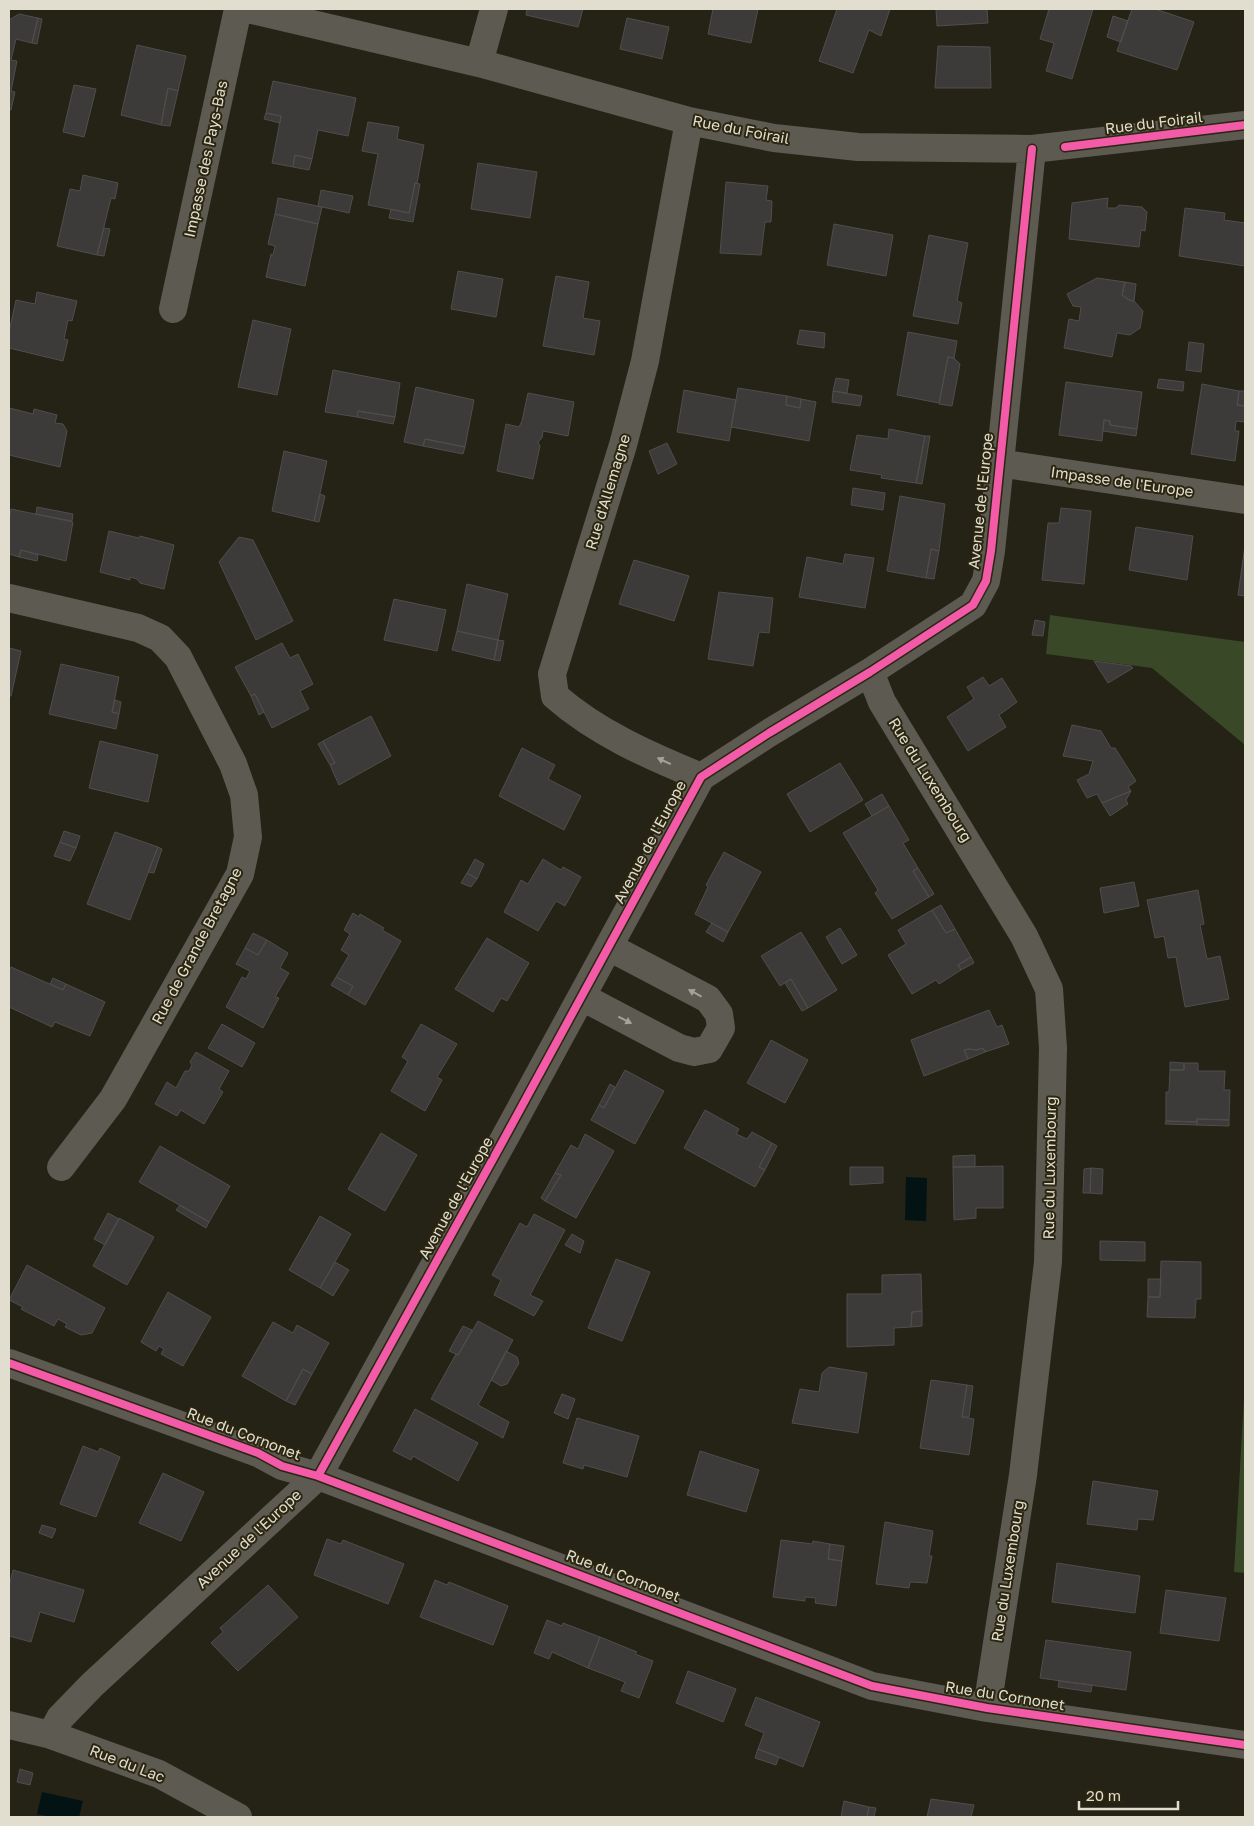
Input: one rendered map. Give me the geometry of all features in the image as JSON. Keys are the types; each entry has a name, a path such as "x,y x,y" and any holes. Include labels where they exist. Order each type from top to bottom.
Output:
{"street":[{"name":"Impasse des Pays-Bas","path":"173,309 238,9"},
{"name":"Rue du Foirail","path":"248,9 479,63 689,121 774,138 858,148 1032,149 1245,126"},
{"path":"479,63 494,9"},
{"name":"Rue d'Allemagne","path":"689,121 645,360 624,445 552,674 555,696 575,713 627,743 701,777"},
{"name":"Avenue de l'Europe","path":"51,1735 60,1718 92,1685 318,1476 701,777 870,672 973,605 986,581 991,551 1032,149"},
{"name":"Impasse de l'Europe","path":"999,464 1245,500"},
{"name":"Rue de Grande Bretagne","path":"9,598 138,628 160,638 178,657 233,764 244,795 248,837 240,874 113,1099 61,1166"},
{"name":"Rue du Luxembourg","path":"870,672 882,702 1024,936 1049,989 1053,1048 1048,1262 1023,1476 987,1708"},
{"path":"582,997 679,1048 694,1052 709,1049 721,1028 719,1014 708,1000 609,947"},
{"name":"Rue du Cornonet","path":"9,1362 258,1452 282,1466 318,1476 872,1686 987,1708 1245,1745"},
{"name":"Rue du Lac","path":"9,1725 51,1735 159,1774 238,1817"}],"green space":[{"path":"1050,615 1245,642 1245,745 1152,668 1046,654"},
{"path":"1245,1381 1245,1573 1234,1572"}],"shaded area":[{"path":"906,1177 927,1178 926,1221 905,1220"},
{"path":"42,1792 83,1801 79,1817 51,1817 37,1814"}],"building":[{"path":"527,9 583,9 578,27 526,15"},
{"path":"713,9 758,9 751,43 708,34"},
{"path":"837,9 890,9 881,36 869,30 853,73 819,61"},
{"path":"936,9 987,9 988,23 937,26"},
{"path":"1049,9 1093,9 1072,79 1046,71 1054,43 1040,39"},
{"path":"1132,9 1155,9 1194,22 1177,70 1117,51"},
{"path":"19,14 38,18 32,43 16,39 11,60 17,61 11,91 15,92 11,110 9,110 9,20"},
{"path":"1113,16 1128,21 1121,42 1107,37"},
{"path":"38,18 42,19 37,44 32,43"},
{"path":"627,18 669,27 662,59 620,49"},
{"path":"137,45 186,56 178,91 168,88 161,125 121,115"},
{"path":"938,46 990,47 991,88 935,88"},
{"path":"273,81 356,98 348,136 318,130 312,159 295,155 293,167 272,163 281,116 266,113"},
{"path":"74,85 96,89 84,137 63,132"},
{"path":"168,88 178,91 170,126 161,125"},
{"path":"266,113 281,116 280,123 264,119"},
{"path":"368,122 399,127 397,139 424,145 409,213 368,205 378,154 362,151"},
{"path":"295,155 312,159 309,170 293,167"},
{"path":"478,163 537,172 530,218 471,209"},
{"path":"83,175 118,183 115,199 111,198 97,255 57,246 70,189 80,191"},
{"path":"726,182 768,186 766,200 772,201 771,222 765,222 761,255 720,253"},
{"path":"415,183 420,184 413,222 389,218 391,209 409,213"},
{"path":"321,190 353,196 349,213 318,206"},
{"path":"278,198 322,207 318,224 275,214"},
{"path":"1108,198 1107,208 1116,208 1119,205 1142,207 1147,212 1145,231 1141,230 1139,247 1069,239 1072,203"},
{"path":"1185,208 1225,213 1224,220 1245,223 1245,266 1179,256"},
{"path":"275,214 318,224 305,286 266,277 271,254 273,255 275,246 268,244"},
{"path":"834,224 893,235 886,276 827,265"},
{"path":"104,228 110,229 104,256 97,255"},
{"path":"929,235 968,243 957,301 962,303 958,324 913,316"},
{"path":"458,271 503,279 496,317 451,309"},
{"path":"556,276 589,282 583,318 600,321 594,355 543,346"},
{"path":"1097,278 1125,282 1122,295 1134,301 1143,311 1140,328 1130,335 1117,333 1112,357 1064,348 1069,319 1079,321 1081,307 1073,306 1067,294"},
{"path":"1125,282 1136,284 1134,301 1122,295"},
{"path":"37,292 77,301 72,321 68,320 64,339 68,340 63,361 9,348 9,332 16,300 35,304"},
{"path":"253,320 291,329 277,395 238,387"},
{"path":"800,330 825,333 824,348 797,344"},
{"path":"908,332 957,341 954,358 948,357 939,403 897,395"},
{"path":"1189,342 1204,344 1201,372 1186,370"},
{"path":"948,357 954,358 960,364 952,406 939,404"},
{"path":"333,370 400,383 395,417 358,411 357,417 325,412"},
{"path":"836,378 849,380 847,393 833,391"},
{"path":"1159,379 1184,382 1183,391 1157,388"},
{"path":"1066,382 1142,392 1137,429 1110,425 1110,421 1104,420 1102,441 1059,435"},
{"path":"1202,384 1239,391 1237,405 1245,406 1245,422 1236,421 1235,431 1239,431 1235,461 1191,454"},
{"path":"416,387 474,400 465,447 425,439 423,446 404,442"},
{"path":"738,388 787,396 786,405 800,408 801,399 816,402 809,441 731,427"},
{"path":"684,390 736,400 729,441 677,432"},
{"path":"833,391 862,396 860,406 832,402"},
{"path":"1239,391 1245,391 1245,406 1237,405"},
{"path":"528,393 574,402 568,436 543,431 542,438 538,442 540,446 533,479 497,471 506,424 519,427"},
{"path":"787,396 801,399 800,408 786,405"},
{"path":"9,408 33,414 34,409 57,415 55,423 63,424 67,431 60,467 9,455"},
{"path":"358,411 395,417 393,424 357,417"},
{"path":"1104,420 1110,421 1110,425 1137,429 1136,436 1103,431"},
{"path":"889,429 925,436 916,483 881,478 882,475 850,470 857,435 888,439"},
{"path":"925,436 930,436 922,484 916,483"},
{"path":"425,439 465,447 463,454 423,446"},
{"path":"667,443 677,464 658,474 649,451"},
{"path":"284,451 327,461 314,521 272,511"},
{"path":"853,488 885,493 883,510 851,505"},
{"path":"320,494 325,496 319,522 314,521"},
{"path":"900,496 945,504 939,551 931,549 926,578 887,571"},
{"path":"37,507 73,514 72,521 36,514"},
{"path":"1061,508 1091,511 1084,584 1042,580 1048,523 1059,523"},
{"path":"11,509 73,522 66,561 21,550 19,557 9,554 9,520"},
{"path":"1136,527 1193,536 1187,580 1129,570"},
{"path":"109,531 139,538 140,536 174,545 164,589 140,583 137,579 130,577 130,580 100,572"},
{"path":"239,537 253,540 293,621 256,640 219,562"},
{"path":"1245,546 1245,596 1238,595"},
{"path":"931,549 939,551 934,579 926,578"},
{"path":"21,550 38,555 37,561 19,557"},
{"path":"845,554 874,558 865,608 799,597 807,557 843,564"},
{"path":"634,560 689,576 674,621 619,604"},
{"path":"467,584 508,594 498,640 457,631"},
{"path":"719,592 773,598 769,633 759,632 753,666 708,659"},
{"path":"394,599 446,610 437,651 384,640"},
{"path":"1035,620 1045,622 1043,636 1032,635"},
{"path":"457,631 498,640 494,660 452,650"},
{"path":"498,640 504,641 500,661 494,660"},
{"path":"282,643 290,658 298,654 313,684 300,691 309,709 272,728 255,694 251,696 235,667"},
{"path":"9,648 21,651 11,696 9,696"},
{"path":"1094,661 1131,666 1133,668 1108,683"},
{"path":"61,664 119,677 112,712 119,714 116,729 49,714"},
{"path":"983,677 989,686 1002,678 1017,702 999,715 1006,727 968,751 947,717 974,699 967,687"},
{"path":"255,694 264,712 259,715 251,696"},
{"path":"115,700 121,702 119,714 112,712"},
{"path":"371,716 391,756 339,785 330,765 335,763 323,741"},
{"path":"1072,725 1101,731 1111,748 1115,748 1136,781 1128,787 1131,791 1102,803 1097,794 1087,798 1077,780 1089,774 1093,761 1063,756"},
{"path":"100,741 158,755 148,802 89,788"},
{"path":"323,741 335,763 330,765 318,744"},
{"path":"522,748 555,765 548,779 581,796 564,830 499,796"},
{"path":"840,763 863,800 810,832 787,794"},
{"path":"1131,791 1126,800 1128,804 1110,816 1102,803"},
{"path":"882,794 889,806 872,816 865,804"},
{"path":"889,806 909,840 903,843 918,868 913,871 929,897 892,919 875,893 878,890 843,833"},
{"path":"64,831 80,836 76,848 60,842"},
{"path":"115,832 158,847 130,920 87,904"},
{"path":"60,842 76,848 70,861 54,856"},
{"path":"158,847 162,849 154,873 148,872"},
{"path":"724,852 761,872 728,932 695,914 708,887 706,885"},
{"path":"475,859 484,864 477,879 467,873"},
{"path":"543,859 561,870 563,867 581,877 565,906 556,901 538,931 504,912 521,880 528,884"},
{"path":"918,868 934,894 929,897 913,871"},
{"path":"467,873 477,879 471,887 461,883"},
{"path":"1134,882 1139,906 1104,913 1100,888"},
{"path":"1198,890 1204,924 1200,925 1207,959 1220,956 1229,999 1185,1007 1176,957 1168,958 1164,936 1155,938 1147,900"},
{"path":"941,905 955,929 946,933 932,910"},
{"path":"932,910 946,933 955,929 971,957 958,965 961,970 939,984 936,980 912,994 888,955 906,944 898,930"},
{"path":"353,913 359,917 360,914 384,928 382,930 401,941 365,1005 348,995 353,986 336,977 349,955 341,950 350,934 344,930"},
{"path":"712,923 728,932 723,942 706,932"},
{"path":"840,928 857,955 842,964 826,937"},
{"path":"801,932 837,990 808,1008 791,979 780,986 761,956"},
{"path":"253,933 267,940 258,955 245,948"},
{"path":"487,938 529,963 507,1001 501,998 493,1012 455,989"},
{"path":"267,940 288,953 280,968 289,973 275,997 279,998 263,1028 226,1007 242,977 246,979 250,971 236,964 245,948 258,955"},
{"path":"971,957 974,963 961,970 958,965"},
{"path":"11,967 63,990 66,984 105,1002 90,1036 55,1022 52,1027 9,1007 9,972"},
{"path":"336,977 353,986 348,995 331,985"},
{"path":"53,978 66,984 63,990 50,984"},
{"path":"791,979 808,1008 802,1011 785,983"},
{"path":"989,1010 997,1027 1002,1025 1009,1044 985,1052 983,1048 964,1050 968,1059 924,1076 911,1040"},
{"path":"222,1024 255,1043 242,1067 208,1048"},
{"path":"421,1024 457,1044 437,1077 442,1080 425,1111 391,1091 408,1061 402,1057"},
{"path":"771,1040 808,1060 785,1103 747,1083"},
{"path":"983,1048 985,1052 968,1059 964,1050 977,1050"},
{"path":"196,1052 229,1071 219,1089 223,1092 204,1124 181,1110 177,1116 155,1104 167,1082 176,1088 185,1071 189,1071 192,1065 190,1062"},
{"path":"1170,1062 1184,1063 1184,1070 1170,1070"},
{"path":"1184,1063 1198,1063 1198,1071 1225,1071 1224,1090 1230,1090 1229,1120 1197,1119 1197,1122 1166,1121 1166,1092 1169,1092 1170,1070 1184,1070"},
{"path":"625,1070 664,1091 635,1144 591,1120 599,1105 604,1108"},
{"path":"610,1084 615,1087 604,1108 599,1105"},
{"path":"705,1110 739,1129 736,1134 747,1139 752,1132 772,1143 759,1167 765,1170 755,1187 684,1148"},
{"path":"1197,1119 1229,1120 1229,1126 1197,1125"},
{"path":"1166,1121 1197,1122 1197,1125 1165,1124"},
{"path":"381,1133 417,1155 385,1211 348,1189"},
{"path":"585,1134 614,1151 576,1218 545,1201 561,1175 555,1173 571,1145 578,1149"},
{"path":"772,1143 777,1146 765,1170 759,1167"},
{"path":"160,1146 230,1186 209,1222 139,1182"},
{"path":"975,1155 975,1167 953,1167 953,1156"},
{"path":"1003,1166 1003,1208 976,1208 976,1218 954,1220 953,1167"},
{"path":"850,1167 883,1167 883,1183 850,1185"},
{"path":"1091,1168 1090,1193 1083,1193 1084,1169"},
{"path":"1091,1168 1103,1169 1102,1194 1090,1193"},
{"path":"555,1173 561,1175 545,1201 541,1198"},
{"path":"180,1205 209,1222 206,1228 176,1210"},
{"path":"108,1213 119,1219 105,1245 94,1239"},
{"path":"534,1214 565,1230 530,1295 543,1301 534,1316 494,1295 501,1280 492,1275 520,1223 527,1227"},
{"path":"320,1216 351,1234 320,1288 289,1270"},
{"path":"119,1218 154,1237 127,1285 93,1266"},
{"path":"572,1234 584,1241 580,1253 565,1245"},
{"path":"1100,1241 1145,1242 1145,1261 1100,1260"},
{"path":"616,1259 650,1272 622,1341 588,1328"},
{"path":"1161,1261 1201,1262 1201,1299 1196,1299 1195,1318 1147,1317 1148,1297 1160,1297"},
{"path":"335,1262 349,1270 333,1296 320,1288"},
{"path":"27,1265 105,1308 92,1333 81,1335 65,1327 67,1324 58,1319 54,1326 21,1309 23,1307 9,1300"},
{"path":"921,1274 922,1311 912,1312 911,1327 894,1328 894,1345 847,1347 847,1294 882,1294 882,1275"},
{"path":"1148,1279 1161,1279 1160,1297 1148,1297"},
{"path":"168,1292 211,1317 183,1366 161,1354 164,1349 159,1346 156,1351 141,1342"},
{"path":"922,1311 922,1326 911,1327 912,1312"},
{"path":"478,1321 513,1340 478,1405 509,1422 503,1438 431,1399 456,1354 458,1355"},
{"path":"273,1322 293,1333 297,1325 329,1343 312,1374 303,1369 286,1401 242,1376"},
{"path":"463,1326 472,1330 458,1355 449,1351"},
{"path":"506,1351 517,1357 519,1363 507,1384 501,1386 491,1380"},
{"path":"829,1367 867,1373 858,1433 792,1423 800,1389 819,1392 822,1373"},
{"path":"303,1369 312,1374 295,1405 286,1401"},
{"path":"931,1380 967,1385 962,1417 974,1419 969,1455 920,1448"},
{"path":"967,1385 973,1386 969,1417 962,1417"},
{"path":"562,1394 575,1399 568,1419 554,1413"},
{"path":"415,1409 478,1443 458,1481 413,1456 411,1460 393,1451"},
{"path":"577,1418 639,1436 627,1477 584,1465 583,1469 563,1463"},
{"path":"83,1446 98,1452 100,1448 120,1457 96,1517 60,1504"},
{"path":"700,1451 759,1470 746,1512 687,1495"},
{"path":"163,1473 204,1492 181,1541 139,1523"},
{"path":"1093,1481 1158,1491 1153,1520 1138,1519 1137,1530 1087,1524"},
{"path":"885,1522 933,1531 929,1556 932,1556 927,1583 910,1582 909,1588 876,1584"},
{"path":"42,1525 56,1529 52,1538 39,1533"},
{"path":"327,1539 341,1544 343,1540 404,1564 388,1604 314,1575"},
{"path":"781,1540 812,1544 813,1541 830,1544 828,1559 842,1561 836,1606 815,1603 816,1598 805,1597 805,1601 773,1597"},
{"path":"830,1544 844,1546 842,1561 828,1559"},
{"path":"1057,1563 1140,1576 1135,1613 1052,1602"},
{"path":"13,1570 84,1590 74,1622 40,1612 31,1642 9,1636 9,1586"},
{"path":"435,1580 447,1585 449,1582 508,1606 493,1645 420,1617"},
{"path":"268,1585 298,1617 238,1671 211,1643 223,1632 220,1628"},
{"path":"1166,1590 1226,1598 1219,1641 1160,1633"},
{"path":"547,1620 562,1626 563,1623 600,1637 588,1668 552,1652 549,1659 534,1653"},
{"path":"600,1637 637,1652 635,1654 653,1661 639,1698 621,1691 625,1682 588,1668"},
{"path":"1046,1640 1131,1652 1126,1690 1040,1678"},
{"path":"688,1671 736,1689 723,1722 676,1703"},
{"path":"1059,1681 1092,1685 1091,1692 1058,1687"},
{"path":"756,1697 820,1722 803,1767 758,1749 764,1733 745,1725"},
{"path":"758,1749 779,1757 776,1765 755,1758"},
{"path":"20,1769 33,1773 30,1785 17,1782"},
{"path":"931,1799 974,1805 971,1817 927,1817"},
{"path":"844,1801 869,1807 867,1817 841,1817"},
{"path":"869,1807 876,1808 874,1817 867,1817"}],"cycle path":[{"path":"1065,147 1245,125"},
{"path":"318,1476 701,777 870,672 973,605 986,581 991,551 1032,149"},
{"path":"9,1363 258,1453 282,1466 318,1476 872,1686 987,1708 1245,1745"}]}
